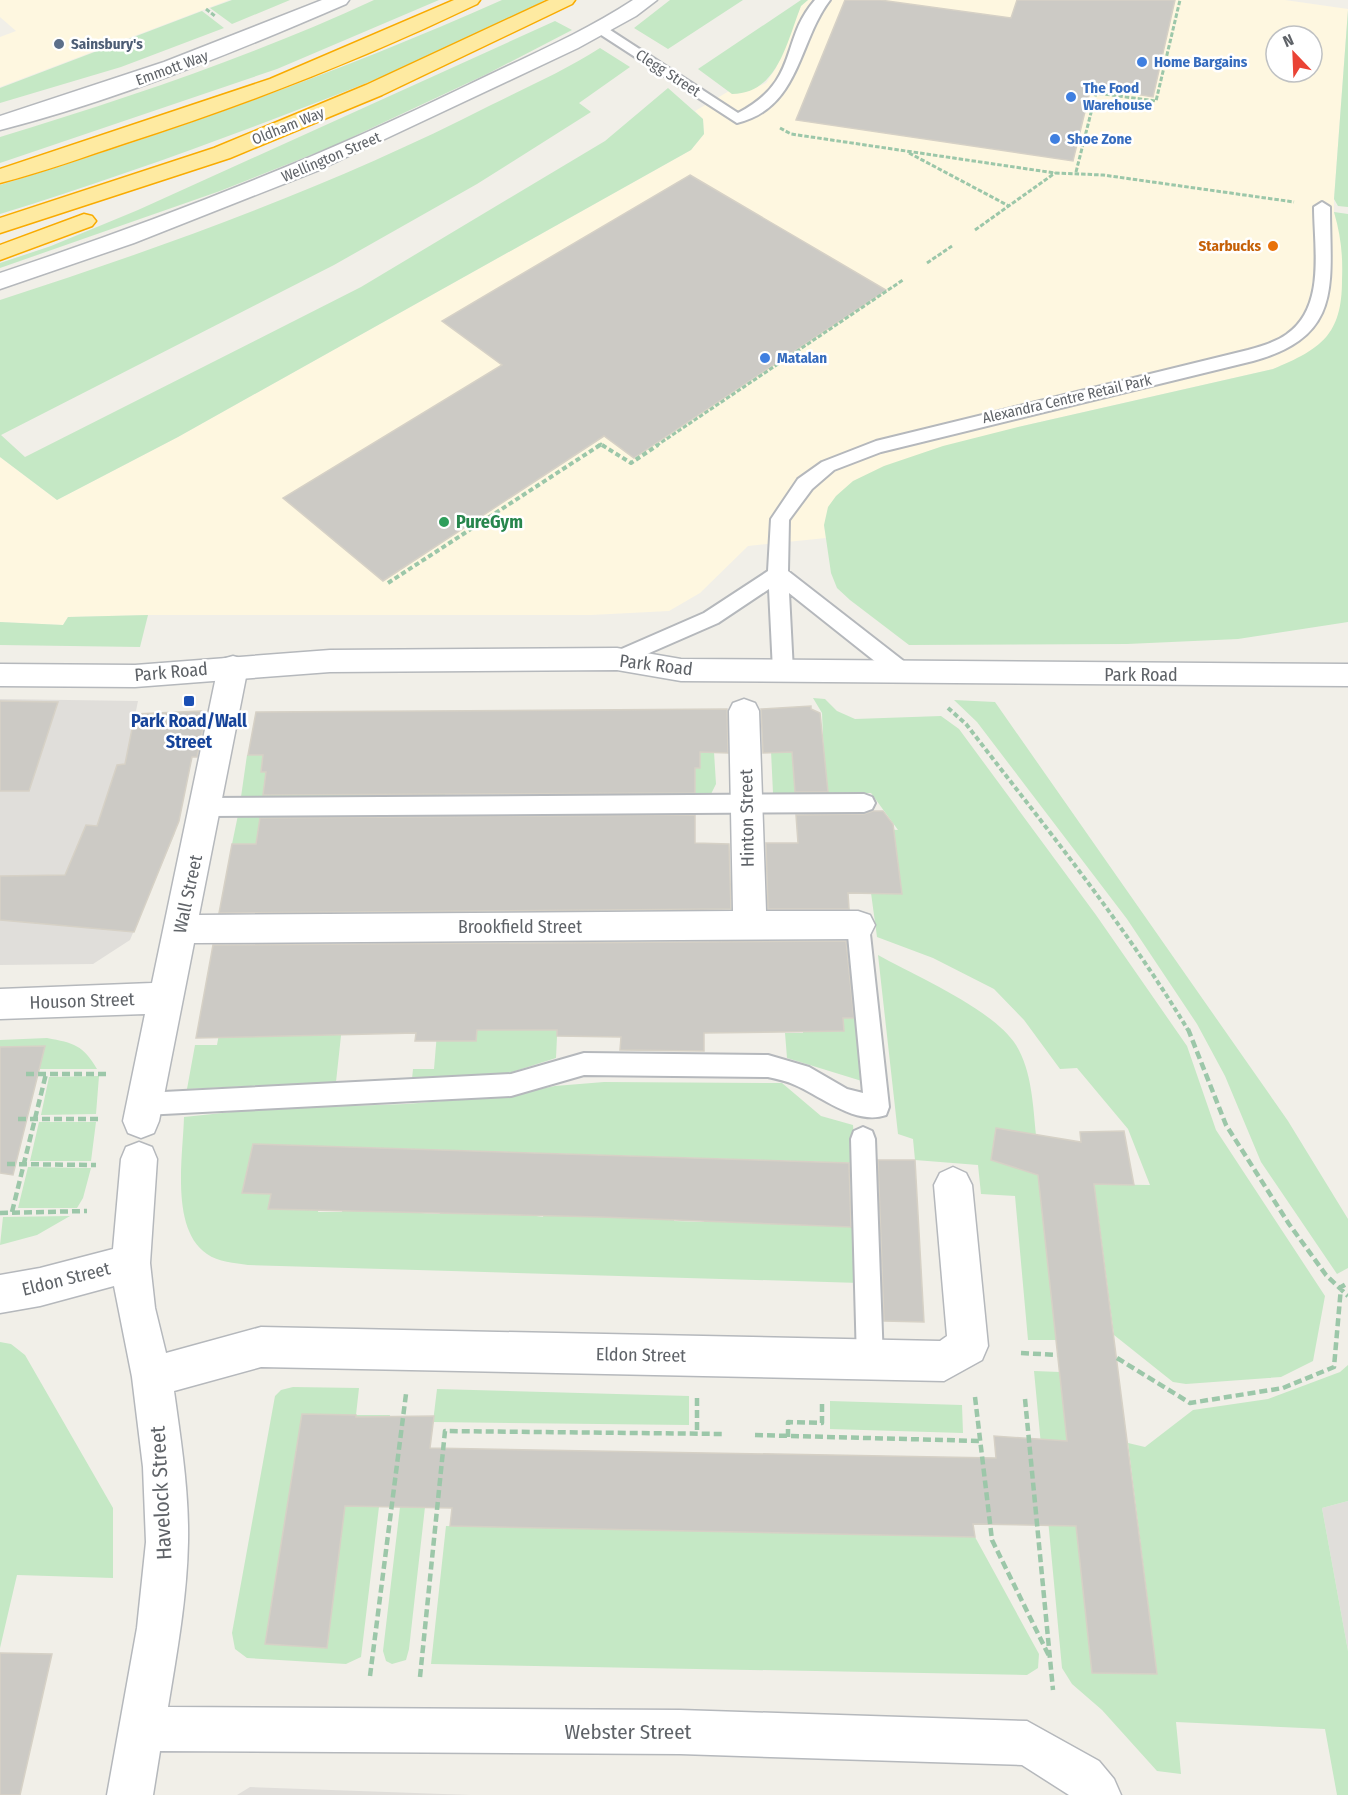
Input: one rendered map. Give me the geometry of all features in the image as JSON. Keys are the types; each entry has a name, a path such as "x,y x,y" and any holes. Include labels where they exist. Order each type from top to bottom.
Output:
{"highway":[{"path":"0,176 277,84 358,51 470,0"},
{"name":"Oldham Way","path":"0,226 222,153 385,86 565,0"},
{"path":"0,253 101,214 222,153"}],"street":[{"name":"Emmott Way","path":"0,123 134,82 233,45 339,0"},
{"name":"Wellington Street","path":"0,281 184,216 329,158 607,34 647,0"},
{"name":"Park Road","path":"0,675 135,676 330,661 617,659 681,670 1348,675"},
{"name":"Wall Street","path":"143,1113 164,998 182,929 233,667"},
{"name":"Hinton Street","path":"744,711 750,925"},
{"name":"Brookfield Street","path":"182,929 858,925"},
{"name":"Houson Street","path":"0,1004 164,998"},
{"path":"131,1263 140,1159"},
{"name":"Eldon Street","path":"152,1377 261,1347 944,1361 968,1346 953,1185"},
{"name":"Eldon Street","path":"0,1294 40,1287 131,1263"},
{"name":"Havelock Street","path":"130,1795 159,1628 167,1542 164,1467 152,1377 136,1308 131,1263"},
{"name":"Webster Street","path":"141,1729 680,1732 1027,1743 1083,1776 1098,1795"}],"lane":[{"name":"Clegg Street","path":"607,34 710,99 737,119 764,104 779,91 798,52 813,11 823,0"},
{"name":"Alexandra Centre Retail Park","path":"783,671 778,574 780,519 805,484 836,462 876,447 1253,355 1283,345 1297,336 1313,318 1320,298 1322,207"},
{"path":"617,659 711,618 778,574 903,672"},
{"path":"206,807 864,803"},
{"path":"143,1113 511,1085 584,1064 768,1066 800,1075 842,1099 877,1107 858,925"},
{"path":"863,1139 870,1361"}],"path":[{"path":"1077,172 1096,93 1156,101 1180,0"},
{"path":"771,124 791,134 1055,173 1077,172 1302,204"},
{"path":"904,151 1010,206"},
{"path":"975,230 1055,173"},
{"path":"927,263 952,246"},
{"path":"388,583 601,444 631,463 903,280"},
{"path":"942,702 966,724 1090,884 1152,970 1192,1036 1226,1125 1289,1224 1326,1275 1348,1296"},
{"path":"26,1074 109,1074"},
{"path":"12,1212 46,1074"},
{"path":"18,1119 107,1119"},
{"path":"7,1164 103,1165"},
{"path":"0,1213 87,1211"},
{"path":"1341,1287 1348,1283"},
{"path":"1117,1358 1190,1403 1283,1388 1334,1367 1341,1287"},
{"path":"1021,1353 1058,1355"},
{"path":"370,1676 407,1383"},
{"path":"697,1390 697,1434"},
{"path":"788,1437 788,1422 822,1424 822,1393"},
{"path":"975,1397 992,1540 1050,1659"},
{"path":"1024,1399 1053,1690"},
{"path":"420,1677 445,1431 726,1434"},
{"path":"755,1435 980,1441"}],"shaded area":[{"name":"Sainsbury's","path":"0,0 229,0 0,87 0,37 16,31 0,17"},
{"path":"808,0 1285,0 1348,9 1334,199 1334,212 1343,242 1342,305 1337,323 1326,338 1305,356 1273,369 1018,427 824,525 826,538 748,546 700,593 669,611 591,615 148,615 68,617 63,625 0,622 0,457 57,500 178,437 691,150 704,134 703,119 695,111 729,91 732,94 766,83 776,68 801,6"},
{"path":"0,699 138,701 125,764 117,765 103,809 177,819 175,833 130,940 93,964 0,965"},
{"path":"1348,1501 1348,1651 1322,1508"},
{"path":"250,1787 471,1795 237,1795"}],"green space":[{"path":"232,0 290,0 232,24 210,8"},
{"path":"374,0 439,0 277,69 0,163 0,137 190,75 283,40"},
{"path":"502,0 545,0 447,49 347,91 175,155 0,214 0,185 254,100 440,27"},
{"path":"670,0 743,0 668,49 634,28"},
{"path":"801,0 808,0 801,6 778,63 760,85 748,92 732,94 698,69"},
{"path":"1348,10 1348,207 1338,206 1334,199"},
{"path":"202,11 224,28 121,67 0,103 0,88"},
{"path":"555,21 572,30 487,74 331,147 220,191 0,268 0,263 51,246 138,210"},
{"path":"600,48 630,67 579,103 591,112 477,184 334,265 1,435 25,457 361,287 605,141 668,88 703,119 704,134 691,150 178,437 57,500 0,457 0,300 188,236 311,188 432,134 560,71"},
{"path":"1334,212 1348,214 1348,622 1238,639 1127,644 909,645 837,588 831,573 824,525 828,507 836,496 853,481 884,466 943,446 1273,369 1316,347 1333,327 1341,299 1342,254"},
{"path":"148,615 140,647 0,645 0,622 63,625 68,617"},
{"path":"813,698 825,699 837,711 855,719 941,716 959,729 1096,915 1187,1046 1216,1130 1325,1296 1313,1361 1281,1377 1186,1384 1173,1382 1114,1335 1096,1198 1056,1340 1028,1340 1015,1196 981,1194 978,1165 915,1160 913,1139 898,1134 878,955 933,983 973,1007 1005,1032 1016,1045 1029,1077 1036,1135 996,1129 991,1160 1067,1184 1150,1185 1128,1129 1077,1068 1060,1069 1024,1020 994,989 933,958 877,937 871,893 902,893 895,842 882,829 898,830 871,793 773,793 771,751 795,752 824,758 822,713"},
{"path":"954,700 995,702 1288,1121 1348,1219 1348,1268 1337,1274 1261,1162 1225,1076 1197,1024 1127,919 977,722"},
{"path":"450,752 445,796 241,797 247,755 263,755 261,772"},
{"path":"582,752 695,779 695,768 700,768 700,752 714,752 716,784 711,794 580,795"},
{"path":"309,814 305,844 232,844 238,815"},
{"path":"558,1015 556,1058 496,1077 412,1079 413,1069 434,1069 437,1033 453,1041 476,1041 478,1016"},
{"path":"222,1017 343,1017 336,1082 187,1089 195,1045 217,1045"},
{"path":"803,1018 823,1032 843,1031 843,1018 858,1018 865,1082 787,1058 785,1033 803,1033"},
{"path":"47,1038 77,1046 97,1069 39,1069 45,1046 0,1047 0,1040"},
{"path":"99,1076 96,1114 41,1115 49,1077"},
{"path":"604,1082 782,1083 821,1116 853,1125 856,1163 253,1144 242,1193 271,1194 269,1209 294,1210 296,1198 320,1199 318,1212 342,1212 345,1199 370,1200 368,1211 389,1212 391,1199 420,1201 420,1213 440,1214 441,1202 543,1217 545,1205 569,1217 674,1210 674,1221 704,1222 705,1209 723,1222 753,1223 830,1213 831,1227 858,1227 860,1283 248,1265 211,1257 195,1243 188,1228 181,1191 184,1117 261,1109 406,1104 505,1096 555,1086"},
{"path":"39,1122 96,1122 91,1161 30,1161"},
{"path":"28,1167 91,1168 83,1198 77,1208 18,1208"},
{"path":"70,1216 37,1235 0,1245 3,1217"},
{"path":"0,1342 11,1344 25,1355 113,1508 113,1578 17,1575 0,1648"},
{"path":"1348,1365 1348,1501 1322,1508 1348,1651 1348,1795 1337,1795 1325,1729 1176,1722 1181,1774 1157,1771 1102,1710 1072,1684 1062,1668 1034,1371 1060,1372 1092,1672 1157,1674 1128,1443 1145,1447 1193,1410 1268,1399 1340,1372"},
{"path":"293,1387 359,1388 356,1415 390,1415 361,1657 346,1664 247,1658 235,1649 232,1633 275,1396 281,1390","holes":["302,1414 356,1415 327,1648 265,1644"]},
{"path":"437,1389 689,1396 689,1425 433,1422"},
{"path":"830,1401 962,1405 963,1433 830,1429"},
{"path":"400,1507 425,1507 409,1649 406,1660 392,1664 386,1661 383,1651"},
{"path":"446,1526 975,1537 1039,1654 1038,1668 1027,1675 431,1664"}],"building":[{"path":"845,0 880,0 1011,18 1017,0 1175,0 1153,97 1091,87 1073,161 796,120"},
{"path":"690,175 886,290 634,458 604,436 383,581 283,498 502,365 442,321"},
{"path":"0,701 58,702 29,791 0,791"},
{"path":"811,706 811,709 820,713 828,792 795,792 792,752 763,753 761,709"},
{"path":"727,709 728,753 700,752 700,768 695,768 695,793 263,795 266,772 261,772 263,755 248,755 256,712"},
{"path":"201,711 206,713 197,757 192,757 179,821 134,932 0,920 0,876 65,875 86,825 97,826 117,765 125,764 135,714"},
{"path":"883,811 893,824 902,894 848,893 849,909 768,909 766,843 798,843 796,815 864,814"},
{"path":"695,815 695,843 729,844 731,909 219,913 232,844 256,844 260,818"},
{"path":"846,941 854,1018 843,1018 844,1031 704,1033 704,1051 620,1050 621,1037 557,1036 557,1030 477,1030 476,1041 415,1041 416,1033 196,1038 213,945"},
{"path":"45,1046 13,1175 0,1173 0,1047"},
{"path":"996,1128 1081,1142 1080,1132 1124,1131 1134,1185 1094,1184 1157,1674 1092,1673 1076,1526 973,1524 975,1537 450,1526 452,1508 345,1506 327,1648 265,1644 302,1414 356,1415 356,1417 434,1416 430,1448 996,1458 994,1436 1067,1441 1038,1175 991,1160"},
{"path":"253,1144 849,1163 851,1227 601,1217 268,1209 271,1194 242,1193"},
{"path":"878,1160 915,1160 924,1322 884,1321"},
{"path":"0,1653 52,1654 20,1795 0,1795"}],"place":[{"name":"Sainsbury's","path":"59,44"},
{"name":"Home Bargains","path":"1142,62"},
{"name":"The Food Warehouse","path":"1071,97"},
{"name":"Shoe Zone","path":"1055,139"},
{"name":"Starbucks","path":"1273,246"},
{"name":"Matalan","path":"765,358"},
{"name":"PureGym","path":"444,522"},
{"name":"Park Road/Wall Street","path":"189,701"}]}
